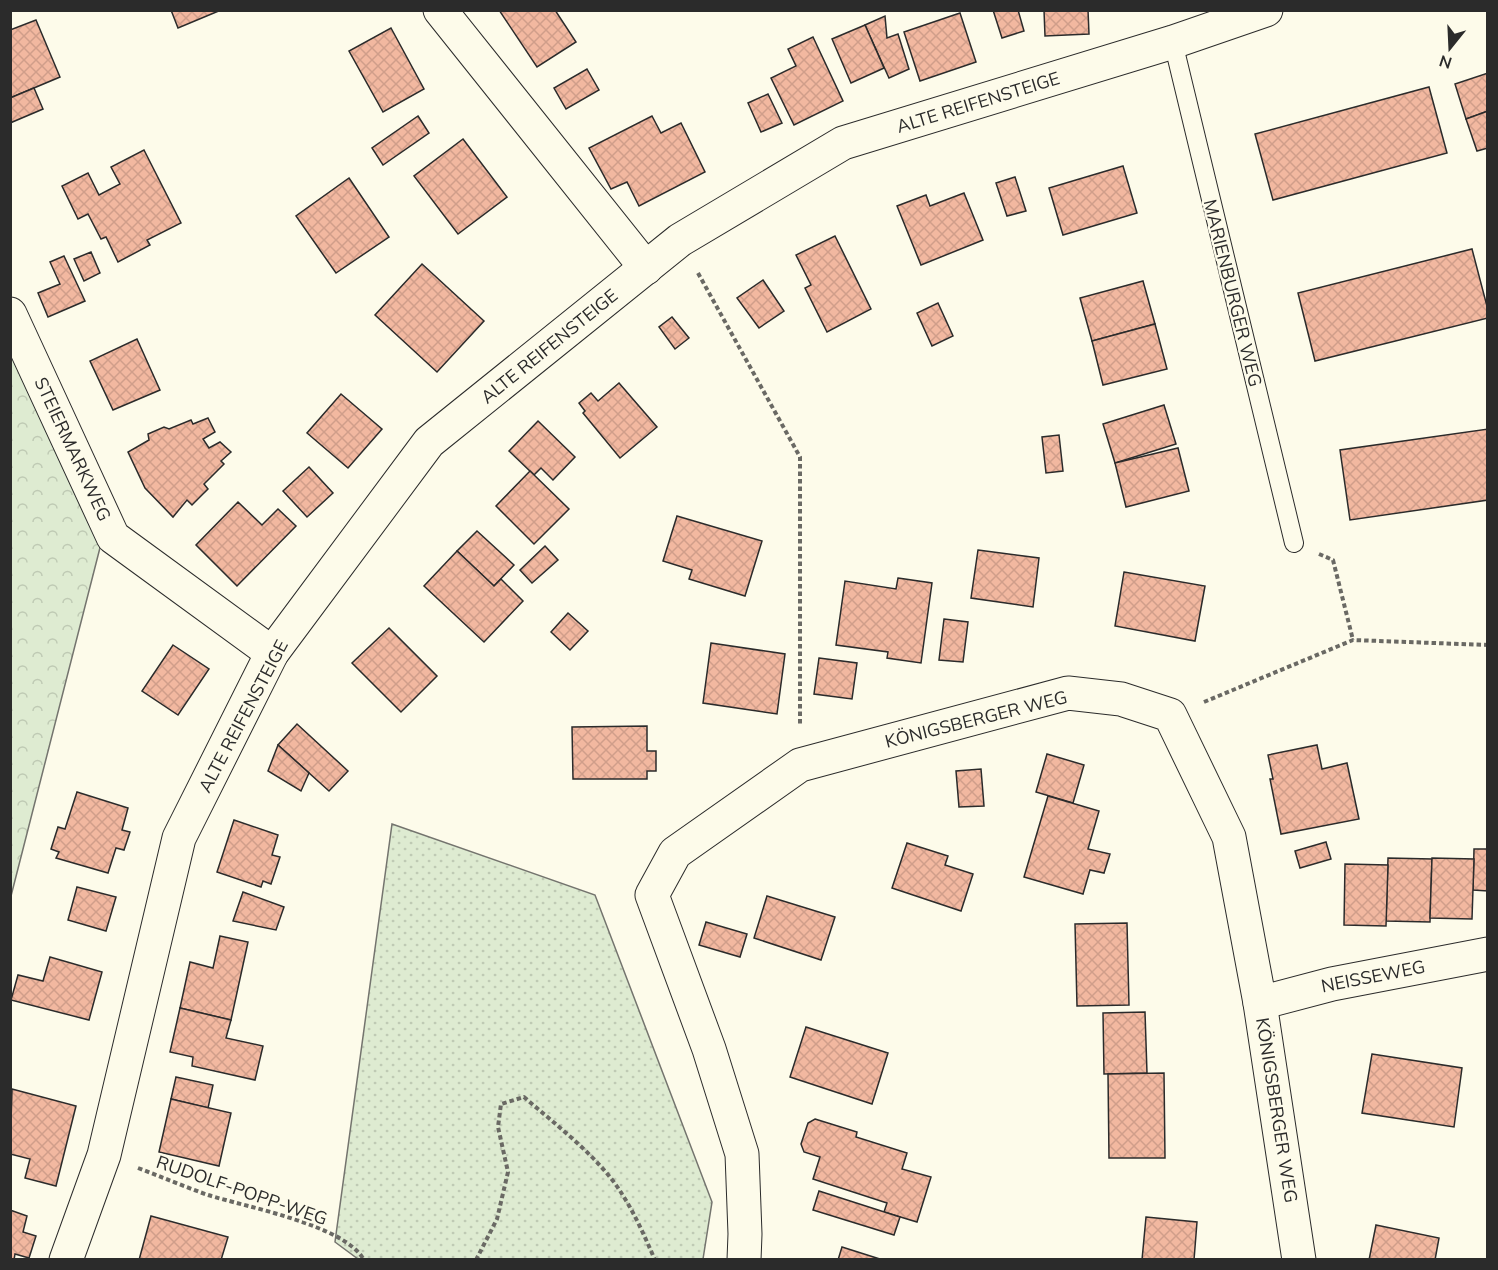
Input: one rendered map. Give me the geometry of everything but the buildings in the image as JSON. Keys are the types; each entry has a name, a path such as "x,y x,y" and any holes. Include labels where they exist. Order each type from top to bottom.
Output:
{"street":[{"path":"440,10 646,268"},
{"name":"ALTE REIFENSTEIGE","path":"66,1260 104,1155 179,838 272,653 429,442 680,240 843,143 1173,42 1266,10"},
{"name":"STEIERMARKWEG","path":"10,314 113,537 272,653"},
{"name":"KÖNIGSBERGER WEG","path":"744,1260 742,1154 709,1049 652,895 675,853 800,765 1068,693 1121,699 1170,716 1229,837 1260,1003 1299,1260"},
{"name":"NEISSEWEG","path":"1260,1003 1332,984 1488,954"}],"lane":[{"name":"MARIENBURGER WEG","path":"1173,42 1294,543"}],"path":[{"path":"680,240 801,457 800,765"},
{"path":"1294,543 1333,560 1353,640"},
{"path":"1170,716 1353,640 1488,645"},
{"path":"476,1260 497,1219 508,1172 498,1127 501,1104 524,1097 585,1150 621,1192 655,1260"},
{"name":"RUDOLF-POPP-WEG","path":"104,1155 207,1194 316,1226 359,1250 364,1260"}],"green space":[{"path":"11,301 103,536 11,896"},
{"path":"392,824 595,895 712,1202 703,1259 358,1259 335,1242"}]}
